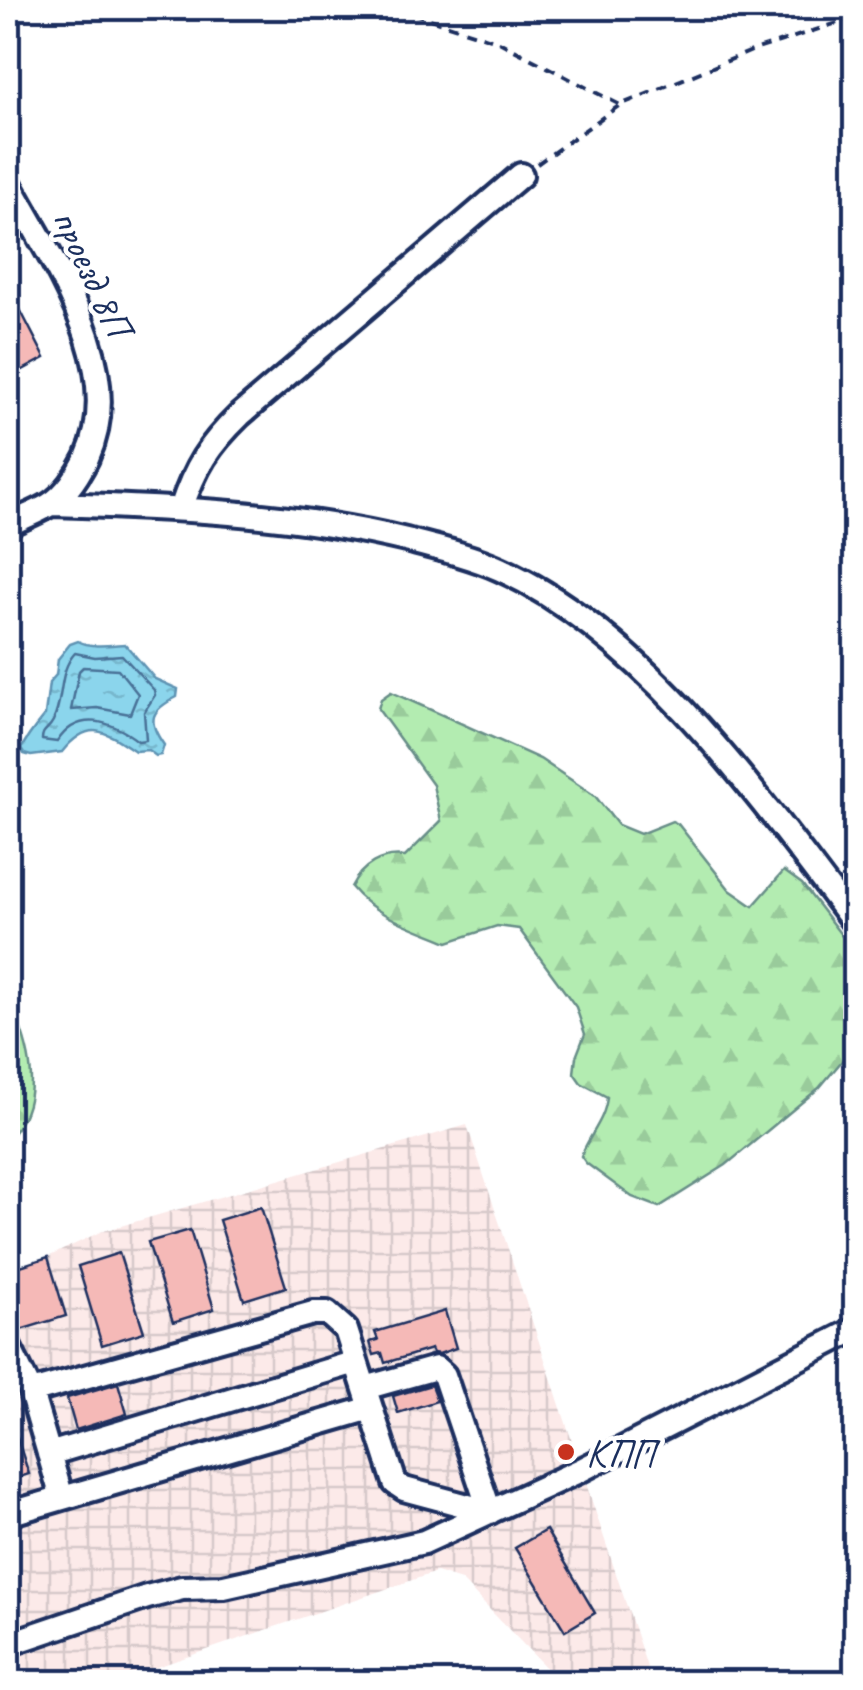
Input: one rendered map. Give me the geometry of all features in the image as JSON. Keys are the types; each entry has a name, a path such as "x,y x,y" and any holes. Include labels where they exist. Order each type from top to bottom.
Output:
{"street":[{"path":"180,508 194,470 212,442 521,175"},
{"name":"проезд 8П","path":"8,181 93,347 100,384 93,446 80,472 52,504"},
{"path":"8,525 52,504 180,508 282,517 362,530 499,568 546,594 607,638 675,703 750,784 856,925"},
{"path":"30,1392 313,1313 327,1313 346,1330 395,1482 404,1489 490,1512"},
{"path":"8,1644 147,1596 182,1588 224,1587 424,1542 581,1470 856,1329"},
{"path":"8,1346 30,1392 62,1498"},
{"path":"49,1454 356,1362"},
{"path":"8,1514 368,1398 436,1368 444,1375 490,1512"}],"path":[{"path":"396,8 497,40 620,105"},
{"path":"521,175 620,105 754,50 856,17"}],"shaded area":[{"path":"467,1125 652,1682 557,1679 461,1580 436,1572 113,1682 8,1682 8,1270 48,1257 100,1232"}],"green space":[{"path":"391,692 540,759 595,796 618,825 640,834 672,821 678,824 730,890 753,906 784,871 802,884 855,953 855,1033 851,1031 847,1055 819,1088 726,1165 659,1207 632,1197 586,1163 581,1156 607,1097 581,1083 574,1073 585,1034 576,1007 519,929 497,926 448,942 383,913 351,887 373,863 388,857 405,857 441,821 433,785 378,709 381,699"},
{"path":"8,997 28,1052 31,1089 20,1123 8,1139"}],"water":[{"path":"70,644 125,644 155,679 178,689 177,697 161,706 154,716 155,729 164,745 161,755 135,751 97,731 80,735 62,752 24,754 21,749 45,715 49,683 56,675 58,659"}],"building":[{"path":"8,286 45,358 8,378"},
{"path":"261,1207 286,1287 244,1300 219,1220"},
{"path":"190,1230 214,1309 173,1322 148,1242"},
{"path":"119,1253 144,1332 102,1345 78,1266"},
{"path":"48,1257 66,1316 17,1331 8,1299 8,1270"},
{"path":"445,1311 456,1348 439,1354 431,1349 385,1363 382,1353 374,1355 370,1342 378,1340 375,1332"},
{"path":"118,1383 127,1414 76,1430 67,1398"},
{"path":"431,1385 437,1401 398,1413 393,1396"},
{"path":"8,1418 29,1474 8,1481"},
{"path":"546,1530 595,1613 565,1631 515,1548"}],"place":[{"name":"КПП","path":"566,1452"}]}
